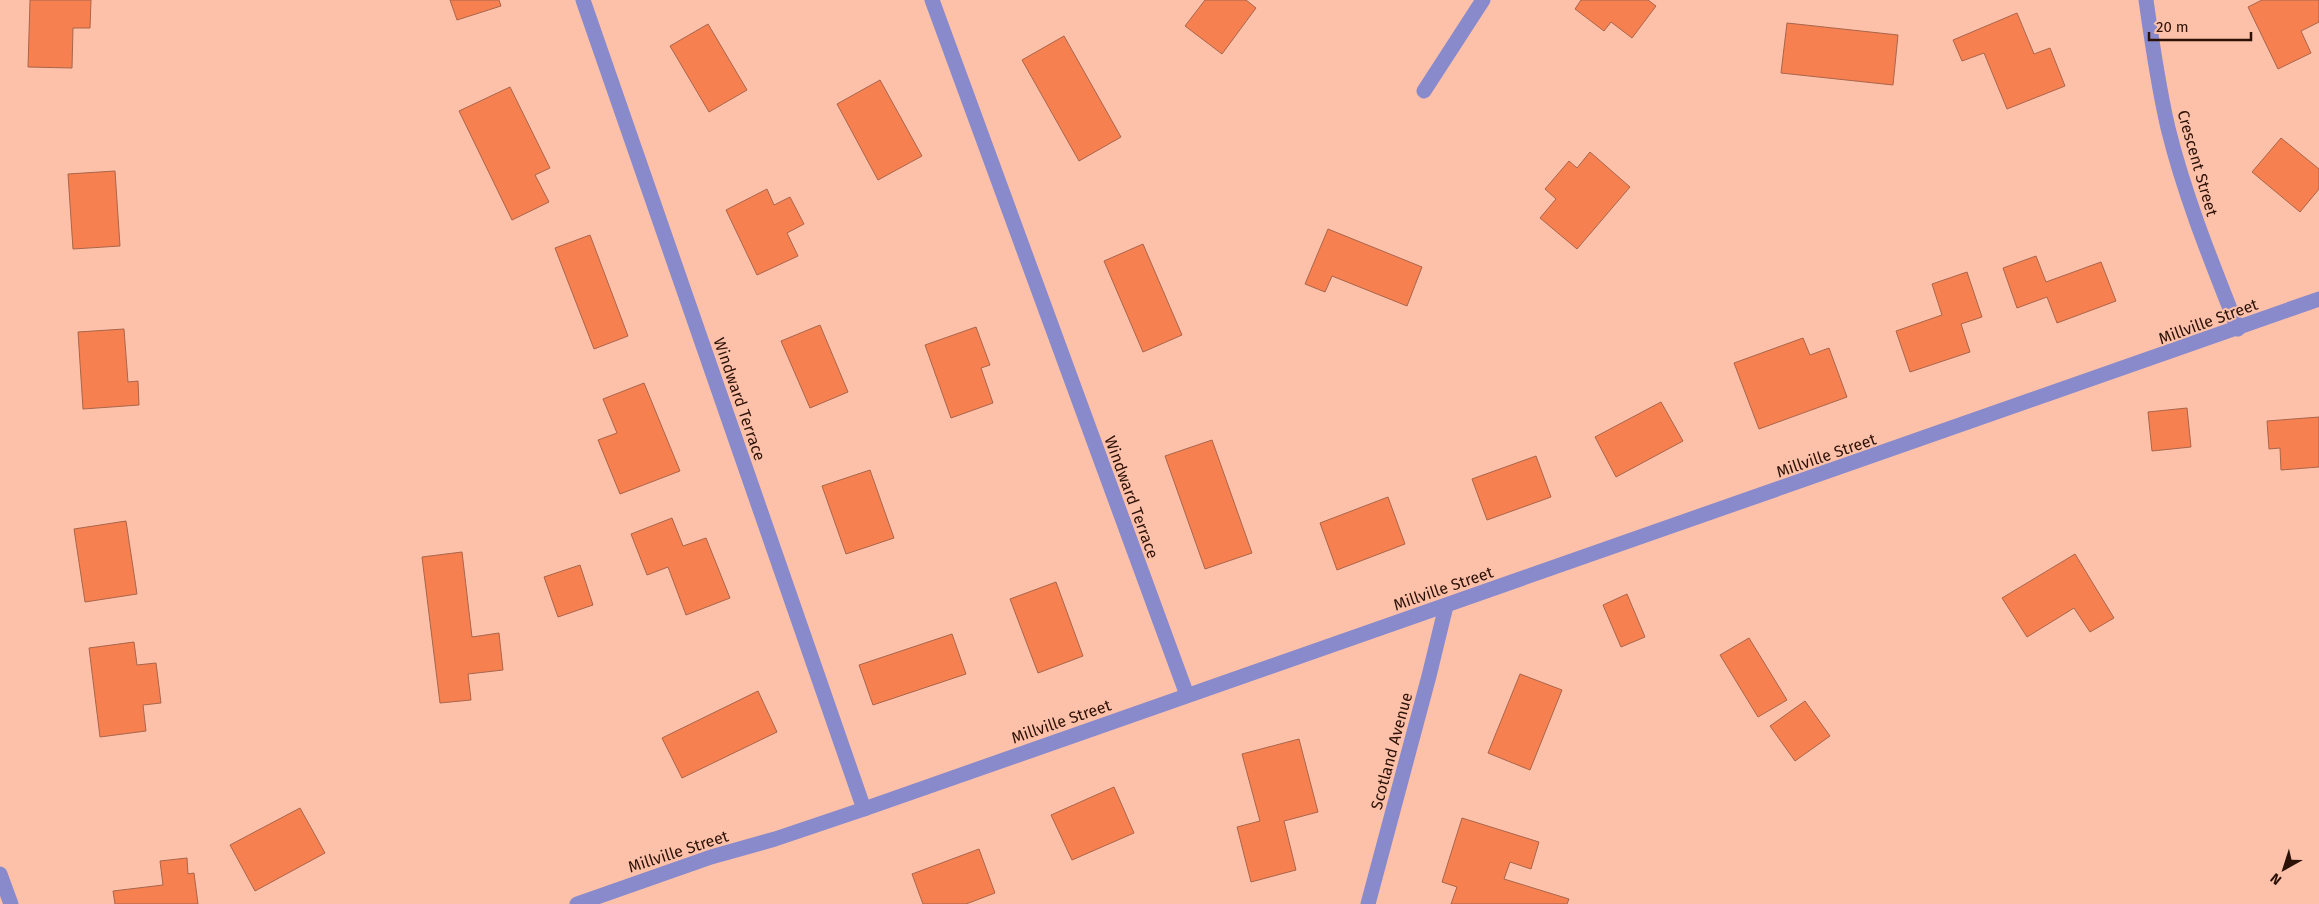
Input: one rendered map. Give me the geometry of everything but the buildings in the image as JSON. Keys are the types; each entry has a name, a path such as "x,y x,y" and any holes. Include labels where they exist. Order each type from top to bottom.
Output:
{"street":[{"name":"Windward Terrace","path":"583,0 864,809"},
{"name":"Windward Terrace","path":"932,0 1187,696"},
{"path":"1424,91 1483,0"},
{"name":"Crescent Street","path":"2146,0 2156,69 2168,128 2186,190 2238,329"},
{"name":"Millville Street","path":"577,904 711,857 775,839 864,809 2238,329 2319,299"},
{"name":"Scotland Avenue","path":"1368,904 1446,606"},
{"path":"0,874 12,904"}]}
